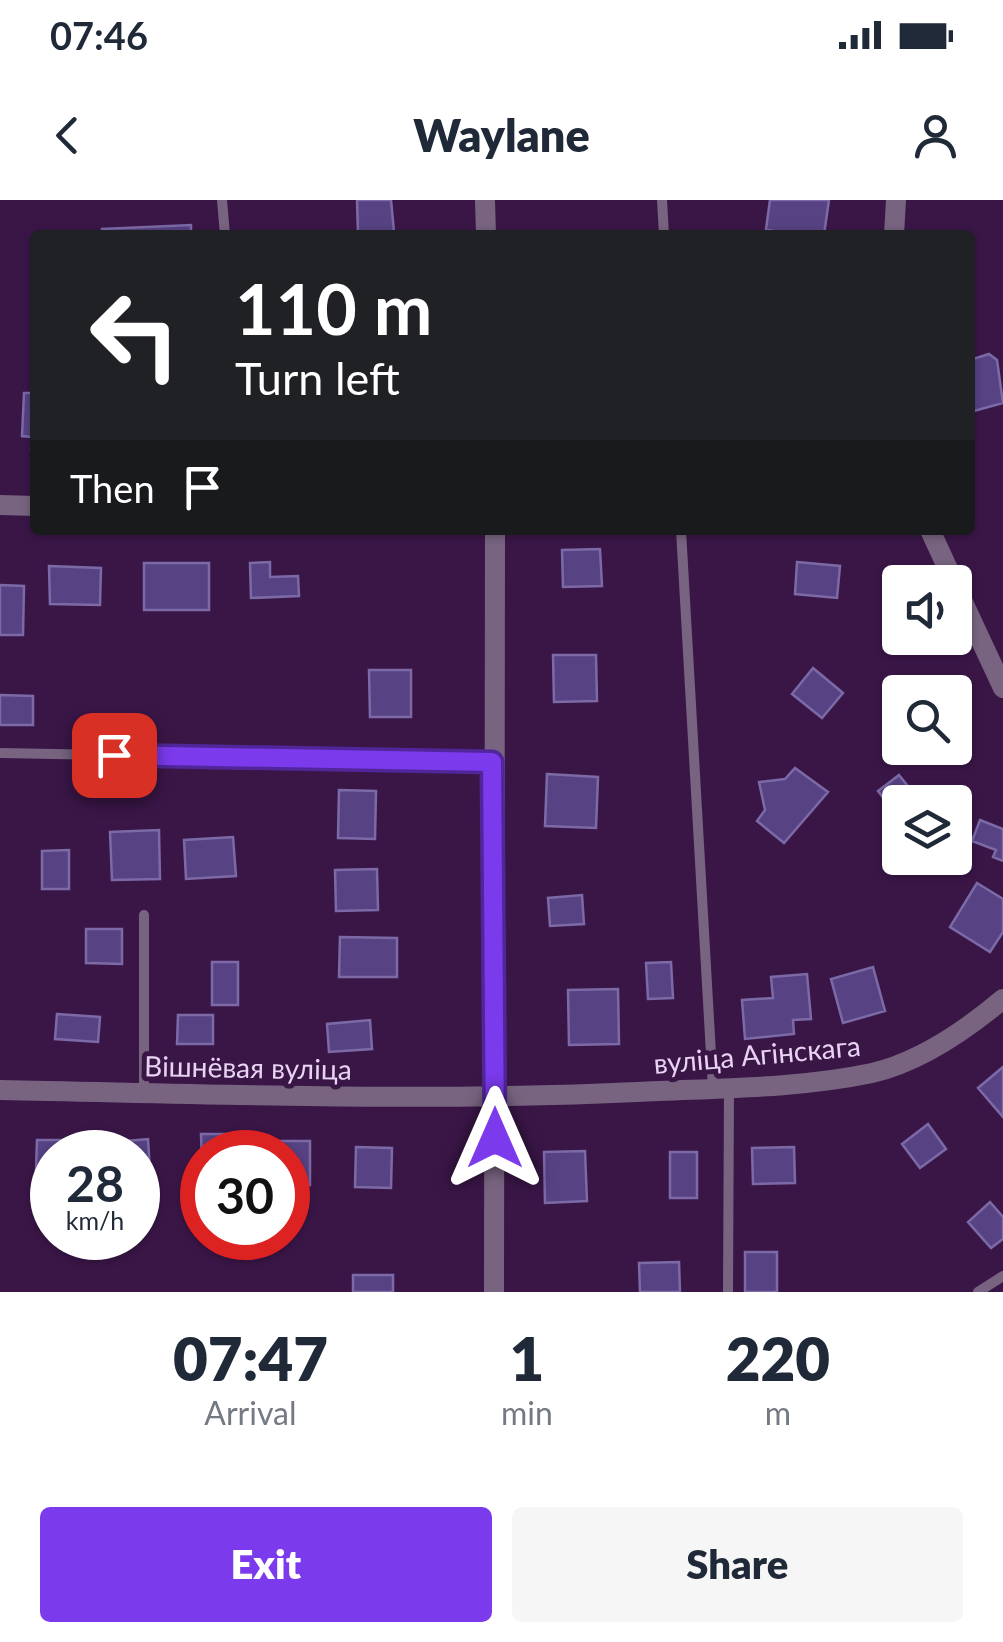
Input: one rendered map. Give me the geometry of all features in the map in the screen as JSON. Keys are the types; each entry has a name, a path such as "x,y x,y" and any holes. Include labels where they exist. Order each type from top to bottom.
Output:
{"street":[{"path":"485,200 486,230"},
{"path":"894,230 896,200"},
{"path":"0,506 30,506"},
{"path":"494,1292 495,535"},
{"path":"932,535 946,565"},
{"path":"972,622 1003,688"},
{"name":"вуліца Агінскага","path":"495,1099 721,1088 874,1072 914,1058 977,1021 1003,999"},
{"name":"Вішнёвая вуліца","path":"0,1090 495,1099"}],"lane":[{"path":"222,200 224,230"},
{"path":"662,200 664,230"},
{"path":"681,535 721,1088 728,1292"},
{"path":"0,753 492,762"},
{"path":"144,914 144,1092"},
{"path":"978,1292 1003,1276"}],"building":[{"path":"357,200 391,200 394,230 358,230"},
{"path":"770,200 829,200 825,230 766,229"},
{"path":"191,225 191,230 102,229"},
{"path":"989,354 997,360 1003,403 975,411 975,358"},
{"path":"24,393 30,393 30,437 22,436"},
{"path":"600,549 602,586 563,587 562,550"},
{"path":"270,562 270,577 298,576 299,596 251,598 250,563"},
{"path":"797,562 840,566 837,598 795,594"},
{"path":"144,563 209,563 209,610 144,610"},
{"path":"49,566 101,568 100,605 50,604"},
{"path":"0,585 24,586 23,635 0,635"},
{"path":"553,655 596,655 597,701 554,702"},
{"path":"813,668 843,693 822,718 792,694"},
{"path":"369,670 411,670 411,717 370,717"},
{"path":"0,695 33,696 33,725 0,725"},
{"path":"795,768 828,792 784,843 757,821 765,810 759,782 785,779"},
{"path":"547,774 598,777 596,828 545,826"},
{"path":"899,775 907,785 886,785"},
{"path":"339,790 376,791 375,839 338,838"},
{"path":"980,820 1003,829 1003,861 993,857 996,850 972,841"},
{"path":"159,830 160,879 112,880 110,832"},
{"path":"233,837 236,876 186,879 184,840"},
{"path":"69,850 69,889 42,889 42,851"},
{"path":"377,869 378,910 336,911 335,870"},
{"path":"977,883 1003,899 1003,932 990,952 950,927"},
{"path":"582,895 584,924 550,926 548,898"},
{"path":"86,929 122,929 122,964 86,963"},
{"path":"340,937 397,938 397,977 339,977"},
{"path":"212,962 238,962 238,1005 212,1005"},
{"path":"671,962 673,998 648,999 646,963"},
{"path":"873,967 885,1011 843,1023 831,979"},
{"path":"807,974 811,1019 793,1020 794,1034 745,1039 742,1000 773,998 771,977"},
{"path":"618,989 619,1044 569,1045 568,990"},
{"path":"57,1014 100,1017 98,1042 55,1039"},
{"path":"178,1015 213,1015 213,1044 177,1044"},
{"path":"370,1020 372,1049 329,1052 327,1024"},
{"path":"1003,1067 1003,1117 978,1088"},
{"path":"928,1124 946,1149 920,1168 902,1144"},
{"path":"356,1147 392,1148 391,1188 355,1187"},
{"path":"794,1147 795,1183 753,1184 752,1148"},
{"path":"585,1151 587,1201 545,1203 544,1152"},
{"path":"670,1152 697,1152 697,1198 670,1198"},
{"path":"990,1202 1003,1217 1003,1239 991,1248 968,1222"},
{"path":"745,1252 777,1252 777,1292 745,1292"},
{"path":"679,1262 680,1292 640,1292 639,1263"},
{"path":"353,1275 393,1275 393,1292 353,1292"}],"route":[{"path":"114,755 492,762 495,1138"}]}
